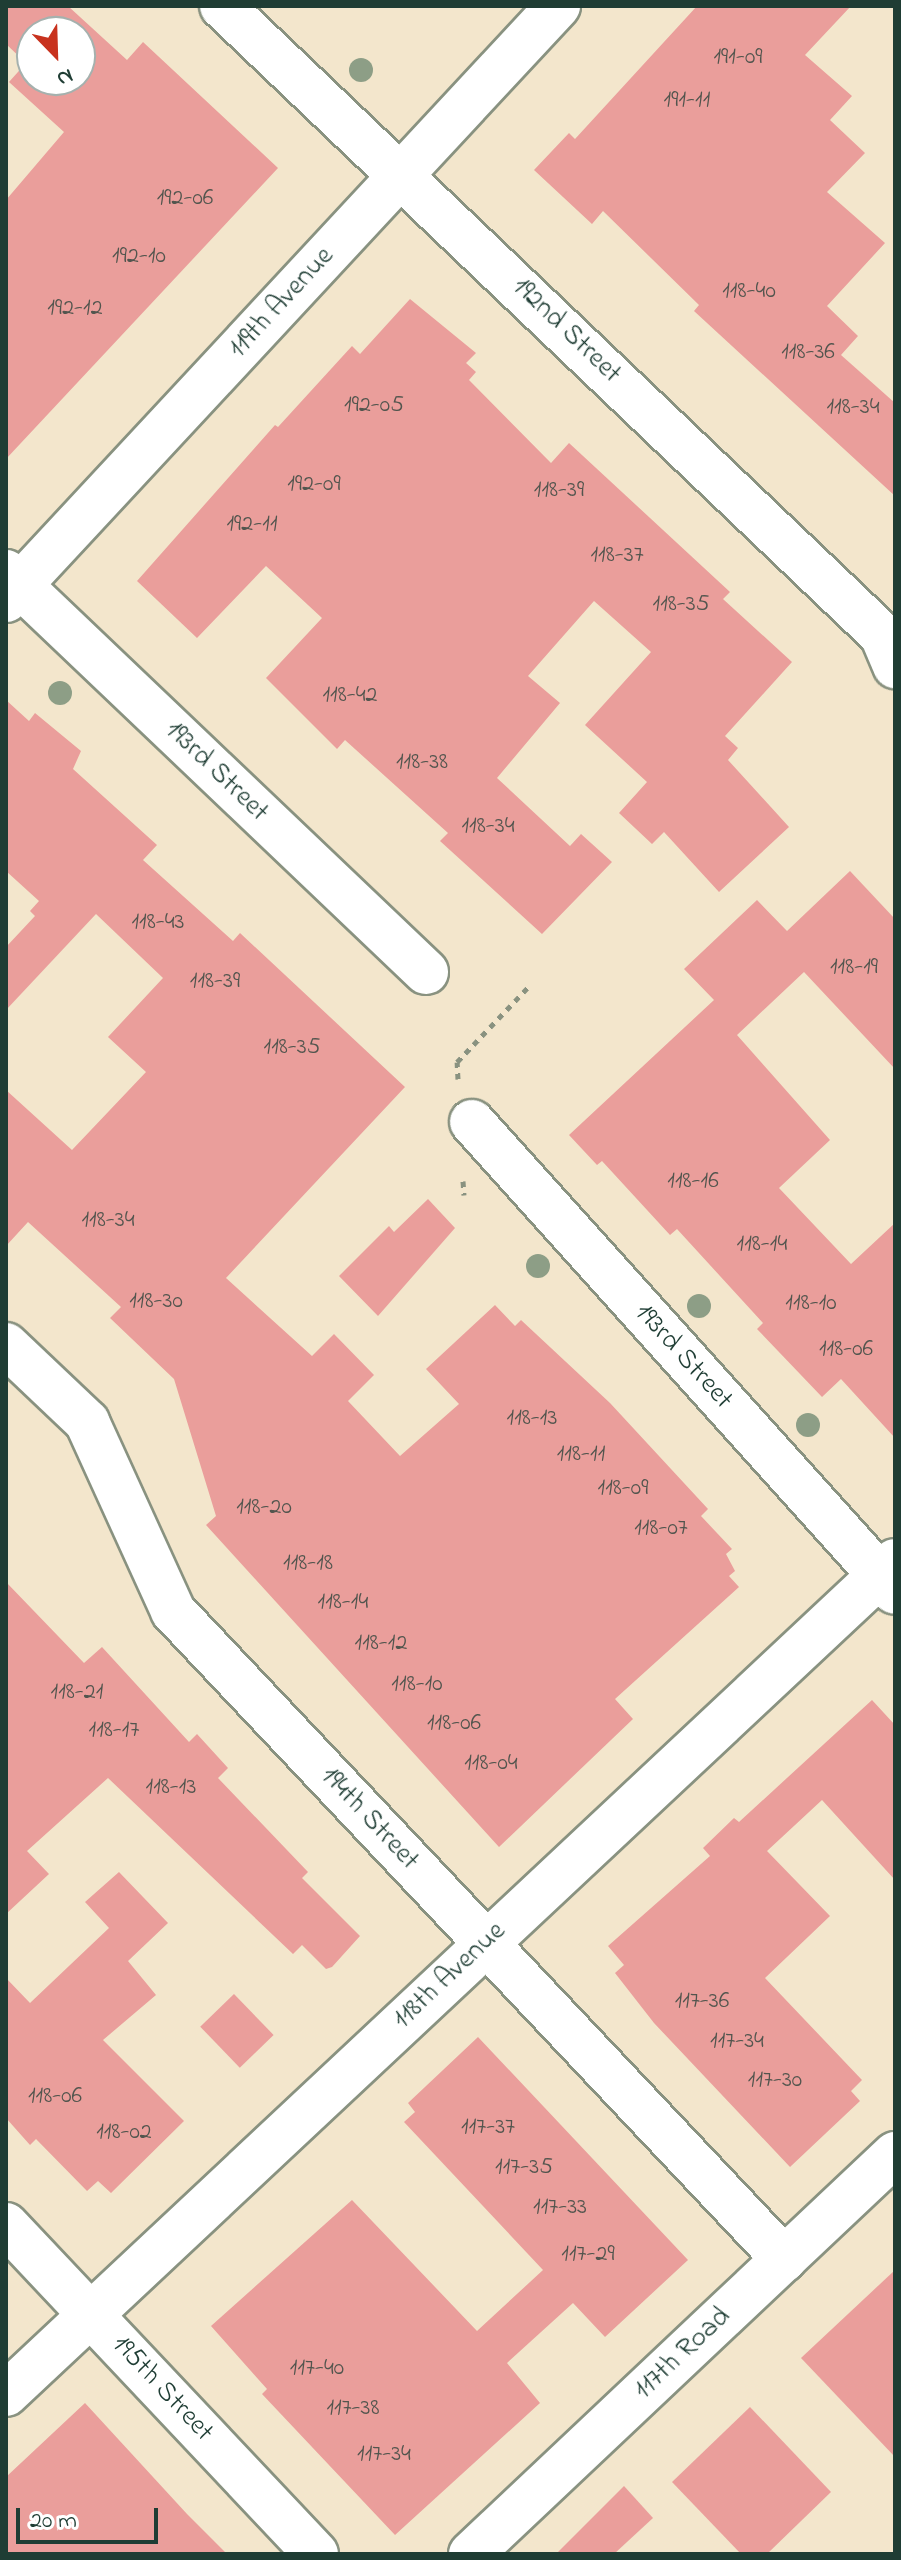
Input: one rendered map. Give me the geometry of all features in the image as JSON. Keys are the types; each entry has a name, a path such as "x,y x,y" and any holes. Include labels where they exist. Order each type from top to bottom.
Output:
{"street":[{"name":"192nd Street","path":"222,6 402,173 882,635 895,666"},
{"name":"119th Avenue","path":"11,586 558,6"},
{"name":"193rd Street","path":"11,586 426,972"},
{"name":"193rd Street","path":"472,1122 890,1576"},
{"name":"194th Street","path":"6,1345 87,1422 173,1611 784,2259"},
{"name":"118th Avenue","path":"6,2394 486,1942 890,1576"},
{"name":"117th Road","path":"471,2554 895,2154"},
{"name":"195th Street","path":"6,2225 316,2554"}],"path":[{"path":"457,1062 530,985"}],"building":[{"path":"6,6 68,6 79,16 16,16 16,54 6,44"},
{"path":"697,6 851,6 805,55 852,96 830,120 865,153 827,192 885,243 827,306 858,336 841,355 895,403 895,496 694,311 699,305 603,211 592,224 534,170 569,133 575,139"},
{"path":"96,32 127,60 143,42 278,168 6,459 6,200 64,132 24,96 96,96"},
{"path":"16,74 16,88 9,82"},
{"path":"410,299 476,353 466,363 476,372 469,380 551,463 569,443 730,592 723,599 792,662 725,736 738,748 728,760 789,827 719,892 664,832 652,844 619,813 647,782 585,725 651,652 594,601 528,676 560,703 497,778 570,846 581,834 612,862 542,934 440,841 448,833 345,740 337,749 266,678 322,618 266,566 197,638 137,581 275,425 278,427 352,346 360,354"},
{"path":"6,700 29,721 35,713 81,751 73,769 157,845 143,860 233,941 240,933 405,1087 226,1278 312,1356 334,1334 374,1375 348,1401 400,1456 459,1404 426,1369 495,1305 515,1326 521,1320 610,1403 708,1509 701,1516 732,1549 726,1554 735,1571 729,1576 739,1587 615,1699 633,1719 499,1847 206,1525 216,1516 174,1379 110,1318 121,1307 28,1222 6,1246 6,1090 72,1150 146,1072 108,1037 163,978 96,914 6,1010 6,947 35,916 30,911 39,901 6,871"},
{"path":"850,871 895,919 895,1069 804,972 737,1035 830,1140 779,1188 851,1264 895,1223 895,1438 841,1379 822,1397 757,1329 763,1323 677,1229 670,1235 602,1161 597,1165 569,1135 714,1000 684,969 757,900 787,931"},
{"path":"428,1199 455,1228 378,1316 339,1276 389,1226 394,1232"},
{"path":"6,1582 84,1663 102,1647 189,1742 197,1734 228,1768 218,1778 308,1872 302,1878 360,1936 332,1967 326,1969 302,1945 293,1954 108,1778 27,1851 49,1874 6,1914"},
{"path":"872,1700 895,1725 895,1880 822,1800 767,1851 830,1916 765,1978 862,2080 851,2091 860,2101 790,2167 654,2023 615,1973 624,1965 608,1946 710,1856 703,1848 734,1818 739,1822"},
{"path":"119,1872 168,1923 128,1961 156,1995 103,2040 184,2121 111,2193 98,2181 87,2191 36,2139 30,2145 6,2118 6,1978 30,2003 109,1928 85,1902"},
{"path":"234,1994 274,2035 240,2068 200,2027"},
{"path":"478,2037 688,2260 605,2337 573,2303 507,2363 540,2403 395,2535 262,2394 267,2389 211,2326 352,2200 477,2331 543,2270 404,2122 415,2112 408,2103"},
{"path":"895,2270 895,2457 801,2358"},
{"path":"85,2403 227,2554 6,2554 6,2477"},
{"path":"750,2407 831,2492 767,2554 741,2554 672,2482"},
{"path":"624,2486 653,2518 614,2554 556,2554"}]}
